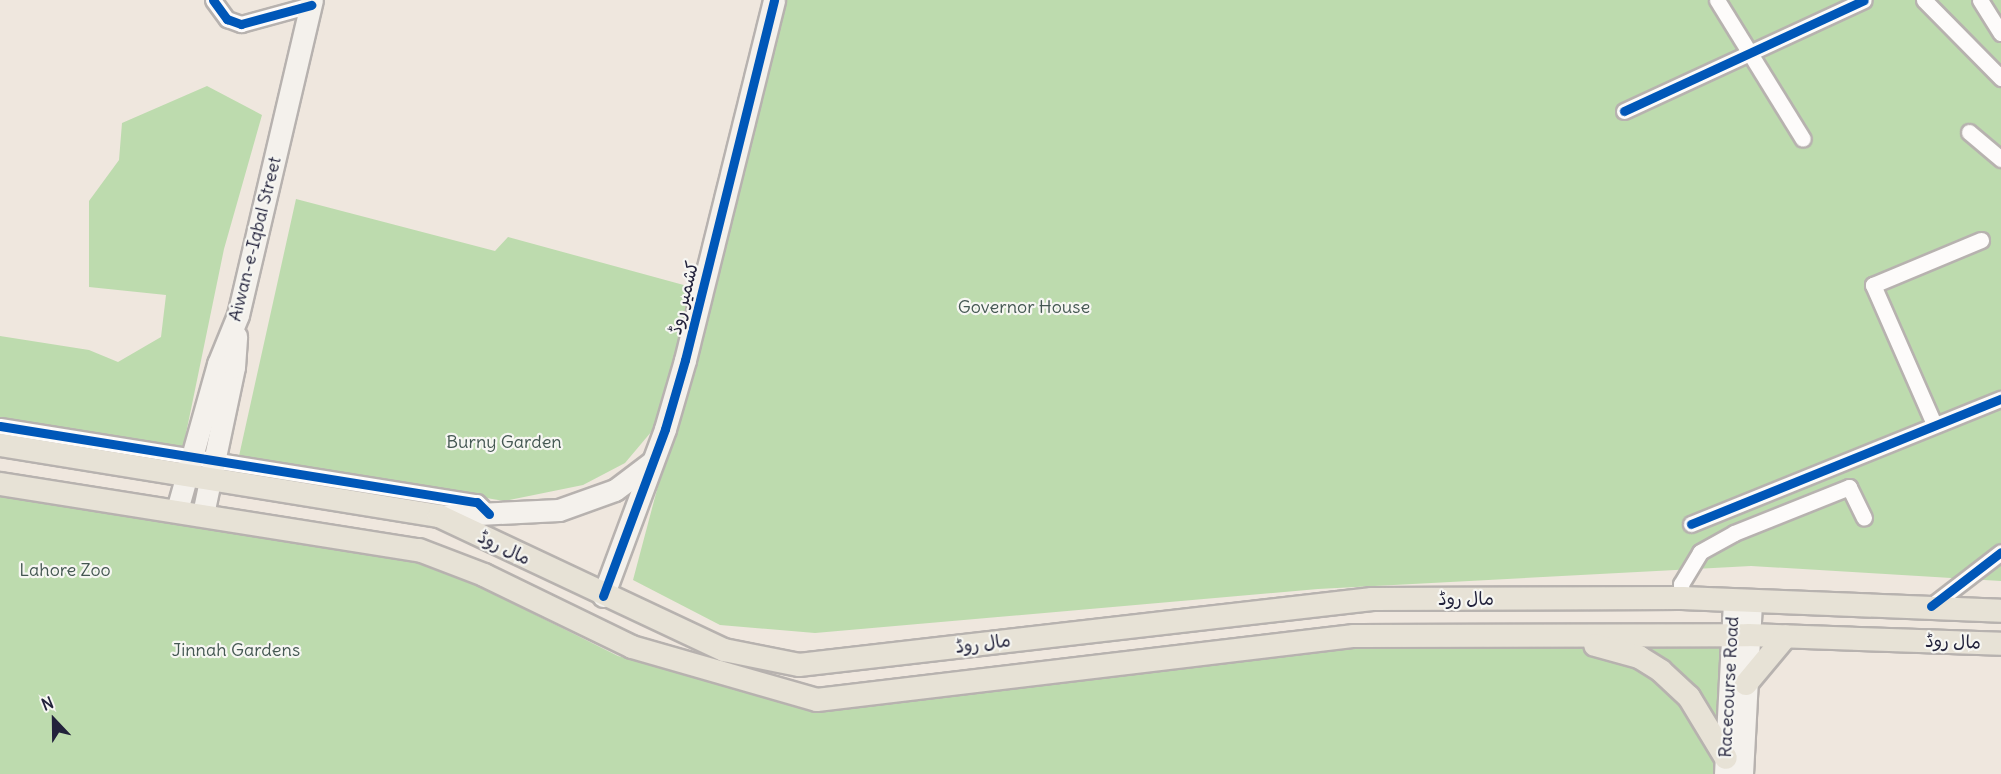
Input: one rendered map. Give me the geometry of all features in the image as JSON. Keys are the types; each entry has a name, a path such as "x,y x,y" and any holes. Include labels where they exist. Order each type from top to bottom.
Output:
{"main road":[{"name":"کشمیر روڈ","path":"603,596 652,461 685,360 774,0"},
{"name":"Aiwan-e-Iqbal Street","path":"177,510 218,364 238,315 311,2"},
{"path":"203,514 234,367 238,315"},
{"name":"مال روڈ","path":"0,445 190,466 439,516 603,596 724,650 799,665 1372,599 1682,598 1931,606 2001,611"},
{"path":"439,516 542,513 581,504 615,490 652,461"},
{"name":"مال روڈ","path":"0,484 203,514 419,550 484,575 640,650 817,700 1354,636 1573,638 1741,635 2001,644"},
{"name":"Racecourse Road","path":"1725,766 1741,635 1742,600"},
{"name":"Racecourse Road","path":"1741,635 1746,684 1742,774"},
{"path":"1746,684 1786,636"},
{"path":"1573,638 1639,657 1661,671 1689,697 1725,766"}],"street":[{"path":"213,0 227,19 241,24 311,2"},
{"path":"1717,0 1803,139"},
{"path":"1624,111 1864,0"},
{"path":"1924,0 2001,78"},
{"path":"1980,0 2001,33"},
{"path":"1969,132 2001,159"},
{"path":"1934,424 1873,285 1981,240"},
{"path":"1691,525 1934,424 2001,399"},
{"path":"0,426 190,466"},
{"path":"213,471 477,502 489,514"},
{"path":"1682,598 1681,584 1700,552 1734,533 1848,487 1864,518"},
{"path":"1931,606 2001,552"}],"green space":[{"name":"Governor House","path":"787,0 2001,0 2001,581 1751,566 1318,589 815,633 720,625 633,580"},
{"path":"207,86 262,115 224,249 183,448 0,419 0,336 89,350 118,362 161,337 166,295 89,287 89,201 119,160 122,123"},
{"name":"Burny Garden","path":"296,199 495,251 508,237 691,287 657,425 625,463 583,485 504,501 239,456"},
{"name":"Jinnah Gardens","path":"0,493 418,556 618,656 813,711 1357,641 1727,640 1718,774 0,774"}],"cycle path":[{"path":"213,0 227,19 241,24 311,5"},
{"path":"603,596 665,429 685,360 774,0"},
{"path":"1624,111 1864,0"},
{"path":"1691,524 2001,399"},
{"path":"0,426 477,502 489,514"},
{"path":"1931,606 2001,552"}],"park label":[{"name":"Lahore Zoo","path":"65,570"}]}
